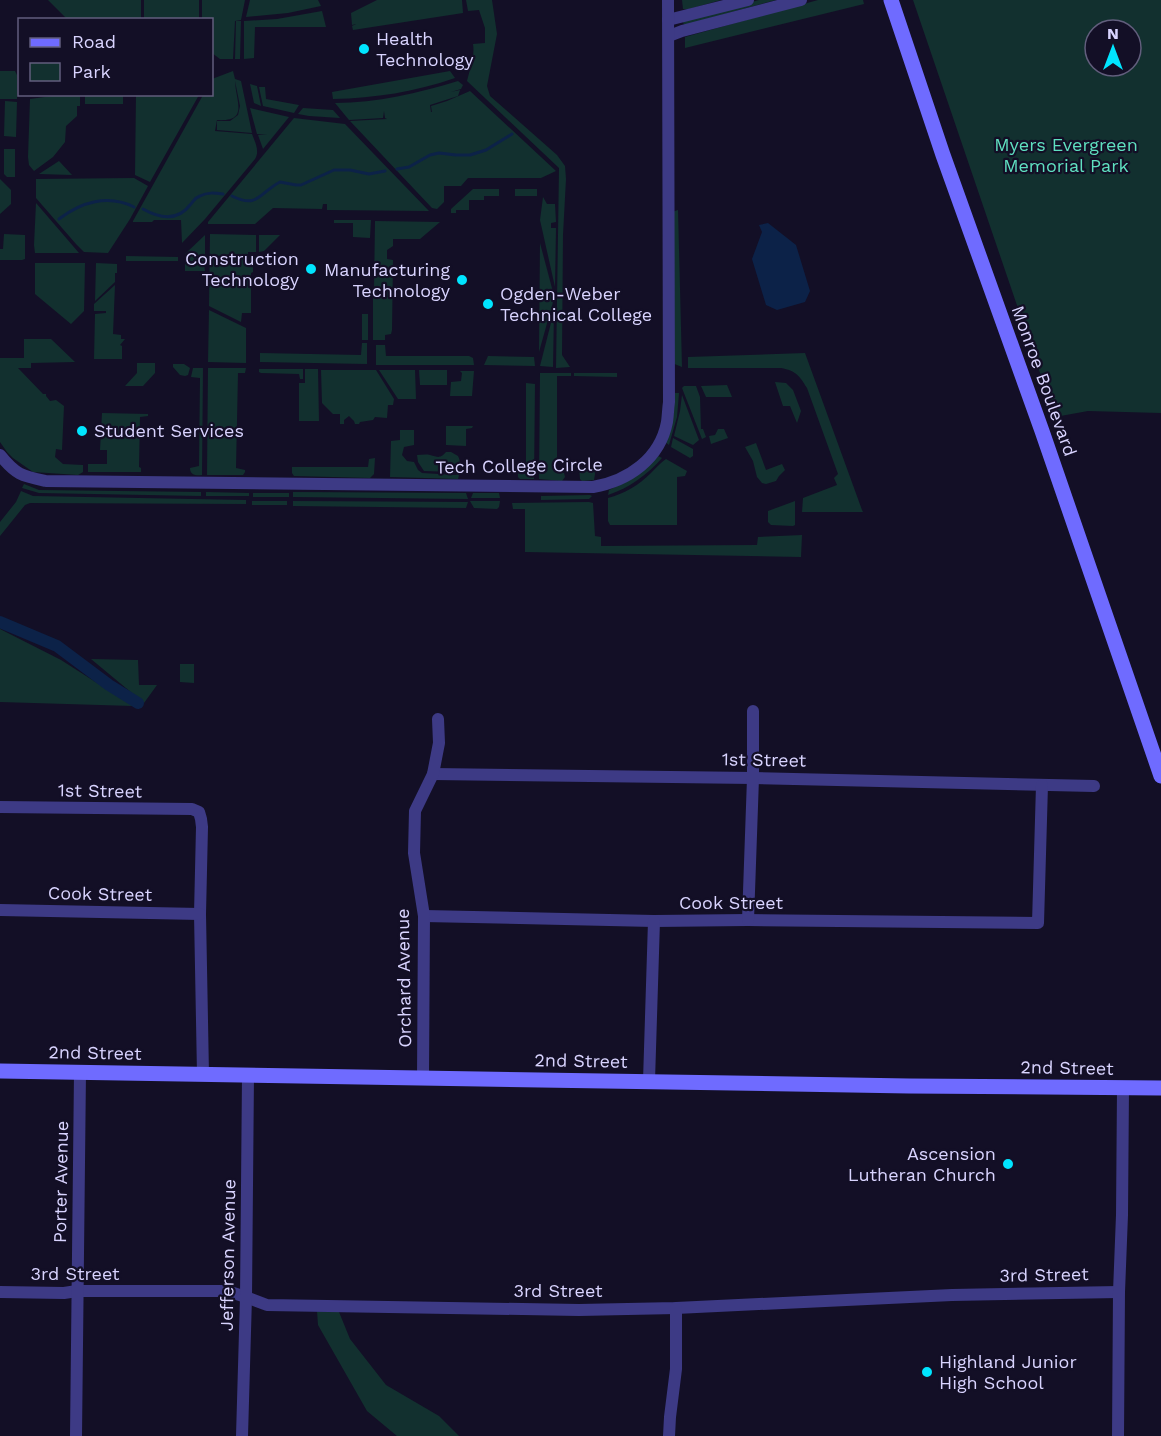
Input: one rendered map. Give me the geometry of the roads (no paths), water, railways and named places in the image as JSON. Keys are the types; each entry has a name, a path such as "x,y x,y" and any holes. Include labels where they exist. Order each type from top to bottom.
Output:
{"main road":[{"name":"Monroe Boulevard","path":"891,0 943,155 1161,776"},
{"name":"2nd Street","path":"0,1071 1161,1088"}],"street":[{"name":"Tech College Circle","path":"0,455 22,476 46,481 593,487 609,484 633,472 650,457 661,441 667,423 669,402 668,0"},
{"path":"668,20 747,0"},
{"path":"669,36 801,0"},
{"path":"748,920 753,711"},
{"name":"Orchard Avenue","path":"423,1077 424,916 414,853 415,811 433,774 439,743 438,719"},
{"name":"1st Street","path":"433,774 753,778 1094,786"},
{"name":"Cook Street","path":"424,916 654,921 1038,923 1042,785"},
{"name":"1st Street","path":"0,807 192,809 199,812 202,827 200,914"},
{"name":"Cook Street","path":"0,910 200,914"},
{"path":"200,914 203,1074"},
{"path":"649,1081 654,921"},
{"name":"Porter Avenue","path":"76,1436 81,1072"},
{"name":"Jefferson Avenue","path":"242,1436 248,1075"},
{"path":"1118,1436 1123,1088"},
{"name":"3rd Street","path":"0,1292 227,1291 267,1305 579,1310 676,1308 952,1295 1119,1292"},
{"path":"669,1436 676,1369 676,1308"}],"water":[{"path":"768,223 796,245 810,291 805,302 777,310 766,305 752,259 762,232 759,225"}],"waterway":[{"path":"397,169 409,167 430,155 439,153 470,155 486,150 512,134"},
{"path":"232,196 241,200 253,200 280,182 301,185 334,170 350,170 369,174 385,171"},
{"path":"143,209 155,215 174,216 185,210 198,197 208,193 223,194"},
{"path":"59,219 76,208 95,202 114,201 134,207"},
{"path":"0,622 57,646 109,685 138,703"}],"place":[{"name":"Health Technology","path":"364,49"},
{"name":"Construction Technology","path":"311,269"},
{"name":"Manufacturing Technology","path":"462,280"},
{"name":"Ogden-Weber Technical College","path":"488,304"},
{"name":"Student Services","path":"82,431"},
{"name":"Ascension Lutheran Church","path":"1008,1164"},
{"name":"Highland Junior High School","path":"927,1372"}],"park label":[{"name":"Myers Evergreen Memorial Park","path":"1066,155"}]}
